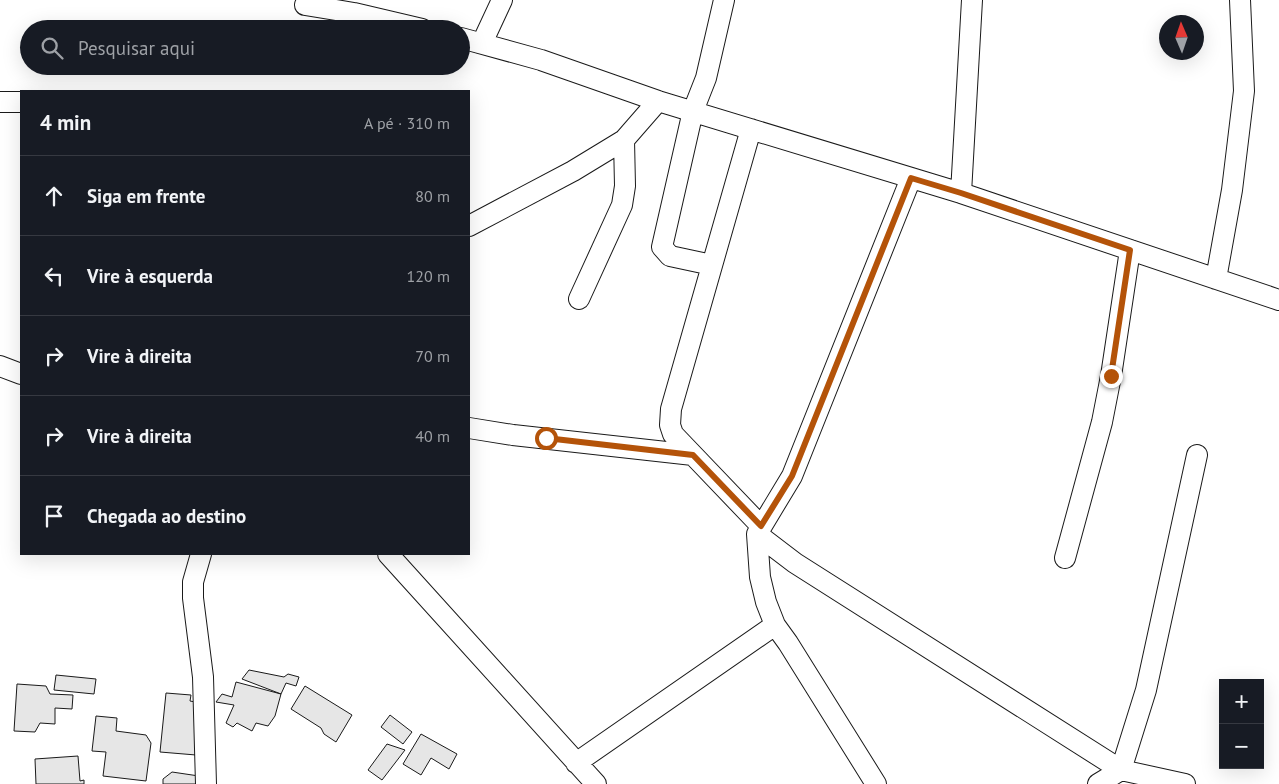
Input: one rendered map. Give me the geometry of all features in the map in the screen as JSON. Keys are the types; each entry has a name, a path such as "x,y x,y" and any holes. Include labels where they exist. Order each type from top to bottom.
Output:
{"street":[{"path":"482,43 502,0"},
{"path":"712,265 670,256 662,247 693,111 706,78 724,0"},
{"path":"961,193 972,0"},
{"path":"1216,279 1232,190 1244,91 1240,0"},
{"path":"305,5 384,20"},
{"path":"470,40 541,60 658,101 961,193 1279,300"},
{"path":"470,225 573,171 624,140 658,101"},
{"path":"0,102 20,102"},
{"path":"751,129 670,408 670,425 673,434 759,530 795,563 1121,770 1184,784"},
{"path":"578,299 622,205 625,186 624,140"},
{"path":"876,784 788,643 775,626 766,602 760,576 759,530 792,476 911,178"},
{"path":"1066,558 1102,422 1130,250"},
{"path":"0,366 20,374"},
{"path":"470,428 513,435 693,455"},
{"path":"1098,784 1121,770 1146,690 1198,455"},
{"path":"201,555 193,582 193,598 203,677 206,784"},
{"path":"389,555 596,784"},
{"path":"576,764 775,626"}],"building":[{"path":"249,670 284,677 288,674 299,677 296,686 286,683 281,694 242,679"},
{"path":"56,675 96,679 94,694 54,690"},
{"path":"236,682 281,694 275,716 268,726 256,723 252,731 237,723 233,727 226,723 234,705 216,702 222,694 232,697"},
{"path":"17,684 46,686 50,694 73,695 72,709 55,708 55,724 40,723 35,732 14,731"},
{"path":"305,686 352,715 336,742 324,734 321,728 291,709"},
{"path":"166,693 191,695 190,701 201,703 196,755 160,752"},
{"path":"390,715 412,732 403,744 381,727"},
{"path":"96,716 117,718 116,731 146,735 151,743 146,781 103,776 106,752 92,751"},
{"path":"421,734 457,754 449,769 431,758 421,775 403,764"},
{"path":"387,744 405,750 382,780 368,770"},
{"path":"78,756 80,781 84,780 84,784 36,784 35,759"},
{"path":"172,772 199,776 197,784 163,784 163,779"}],"route":[{"path":"546,438 693,455 761,526 792,476 911,178 1130,250 1111,376"}]}
